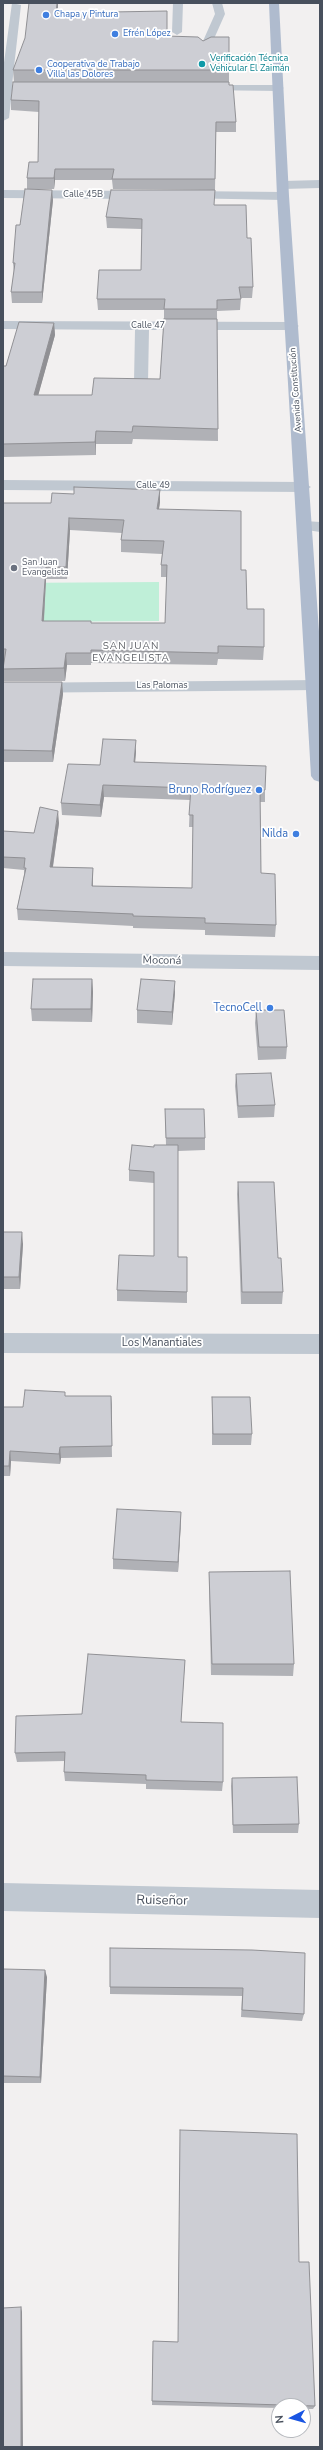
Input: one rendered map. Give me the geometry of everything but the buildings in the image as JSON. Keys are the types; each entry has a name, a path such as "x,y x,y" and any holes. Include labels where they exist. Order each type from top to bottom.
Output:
{"main road":[{"name":"Avenida Constitución","path":"274,3 283,190 303,487 312,526 320,776"}],"street":[{"path":"177,32 178,3"},
{"path":"204,50 220,14 217,3"},
{"path":"3,6 20,4 5,88 3,118"},
{"path":"201,85 278,88"},
{"path":"5,88 55,88"},
{"path":"174,195 283,190 320,184"},
{"name":"Calle 45B","path":"3,194 151,195"},
{"name":"Calle 47","path":"3,325 292,326"},
{"path":"141,382 142,326"},
{"name":"Calle 49","path":"3,485 303,487"},
{"name":"Las Palomas","path":"3,688 317,685"},
{"name":"Moconá","path":"3,959 320,963"},
{"name":"Los Manantiales","path":"3,1343 320,1344"},
{"name":"Ruiseñor","path":"3,1897 320,1904"}],"green space":[{"path":"159,582 159,621 3,622 3,583"}],"place":[{"name":"Chapa y Pintura","path":"46,15"},
{"name":"Efrén López","path":"115,34"},
{"name":"Verificación Técnica Vehicular El Zaimán","path":"202,64"},
{"name":"Cooperativa de Trabajo Villa las Dolores","path":"39,70"},
{"name":"San Juan Evangelista","path":"14,568"},
{"name":"Bruno Rodríguez","path":"259,790"},
{"name":"Nilda","path":"296,834"},
{"name":"TecnoCell","path":"270,1008"}],"district":[{"name":"SAN JUAN EVANGELISTA","path":"131,652"}]}
